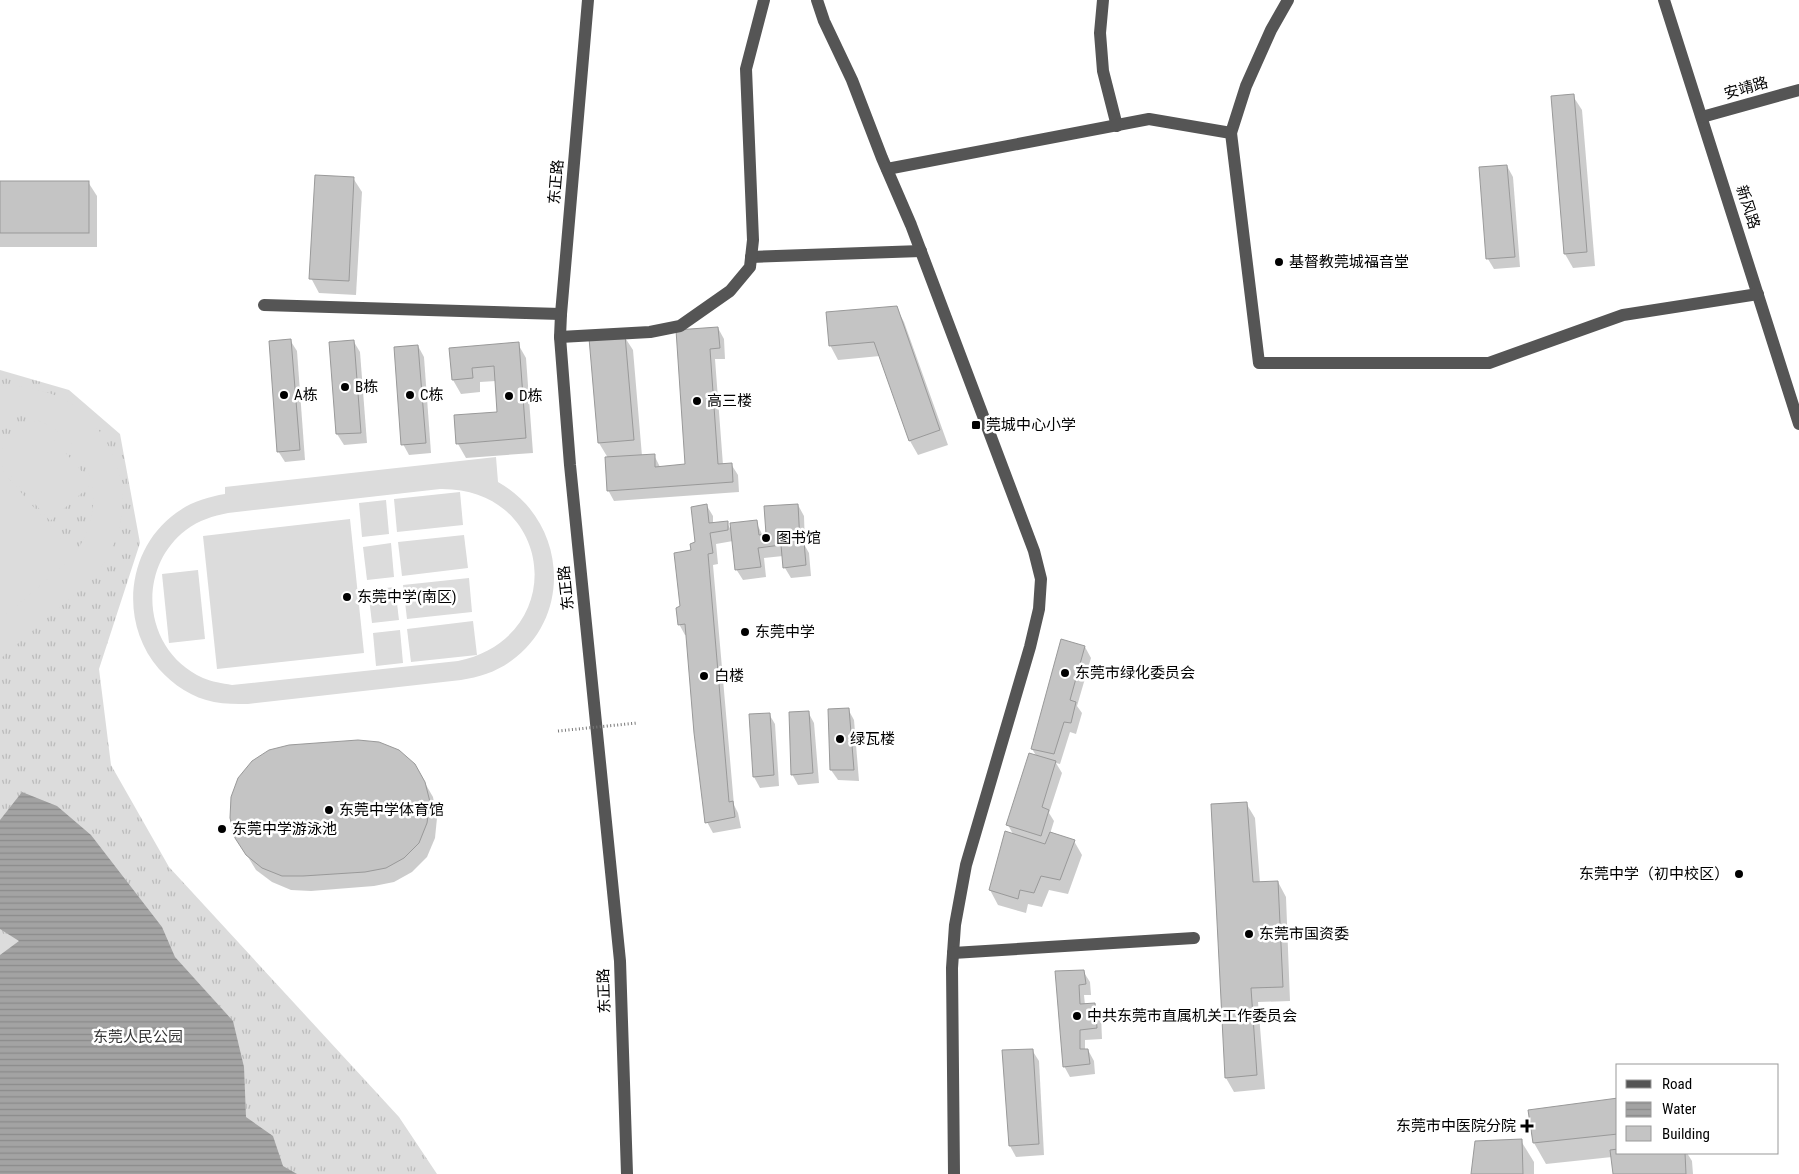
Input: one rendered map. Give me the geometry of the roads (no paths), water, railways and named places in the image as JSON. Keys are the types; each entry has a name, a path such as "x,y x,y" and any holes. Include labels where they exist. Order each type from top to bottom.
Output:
{"street":[{"name":"东正路","path":"588,0 560,337 572,485 620,961 627,1174"},
{"path":"560,337 650,332 680,326 730,291 750,267 753,230 746,69 764,0"},
{"path":"816,0 852,80 921,251 1034,551 1041,579 1039,608 1030,647 966,865 955,925 952,1066 954,1174"},
{"path":"1103,0 1100,33 1104,71 1117,126"},
{"path":"1288,0 1271,30 1246,86 1231,134 1259,363 1488,364 1623,315 1758,294"},
{"name":"新风路","path":"1664,0 1799,424"},
{"name":"安靖路","path":"1702,117 1799,90"},
{"path":"887,169 1149,120 1231,134"},
{"path":"751,257 921,251"},
{"path":"264,305 561,314"},
{"path":"953,953 1194,938"}],"water":[{"path":"22,792 57,806 91,835 162,927 175,957 233,1021 244,1067 246,1117 273,1136 283,1166 297,1174 0,1174 0,955 19,941 0,929 0,820"}],"place":[{"name":"基督教莞城福音堂","path":"1279,262"},
{"name":"B栋","path":"345,387"},
{"name":"A栋","path":"284,395"},
{"name":"C栋","path":"410,395"},
{"name":"D栋","path":"509,396"},
{"name":"高三楼","path":"697,401"},
{"name":"莞城中心小学","path":"976,425"},
{"name":"图书馆","path":"766,538"},
{"name":"东莞中学(南区)","path":"347,597"},
{"name":"东莞中学","path":"745,632"},
{"name":"东莞市绿化委员会","path":"1065,673"},
{"name":"白楼","path":"704,676"},
{"name":"绿瓦楼","path":"840,739"},
{"name":"东莞中学体育馆","path":"329,810"},
{"name":"东莞中学游泳池","path":"222,829"},
{"name":"东莞中学（初中校区）","path":"1739,874"},
{"name":"东莞市国资委","path":"1249,934"},
{"name":"中共东莞市直属机关工作委员会","path":"1077,1016"},
{"name":"东莞市中医院分院","path":"1527,1126"}],"park label":[{"name":"东莞人民公园","path":"138,1037"}]}
